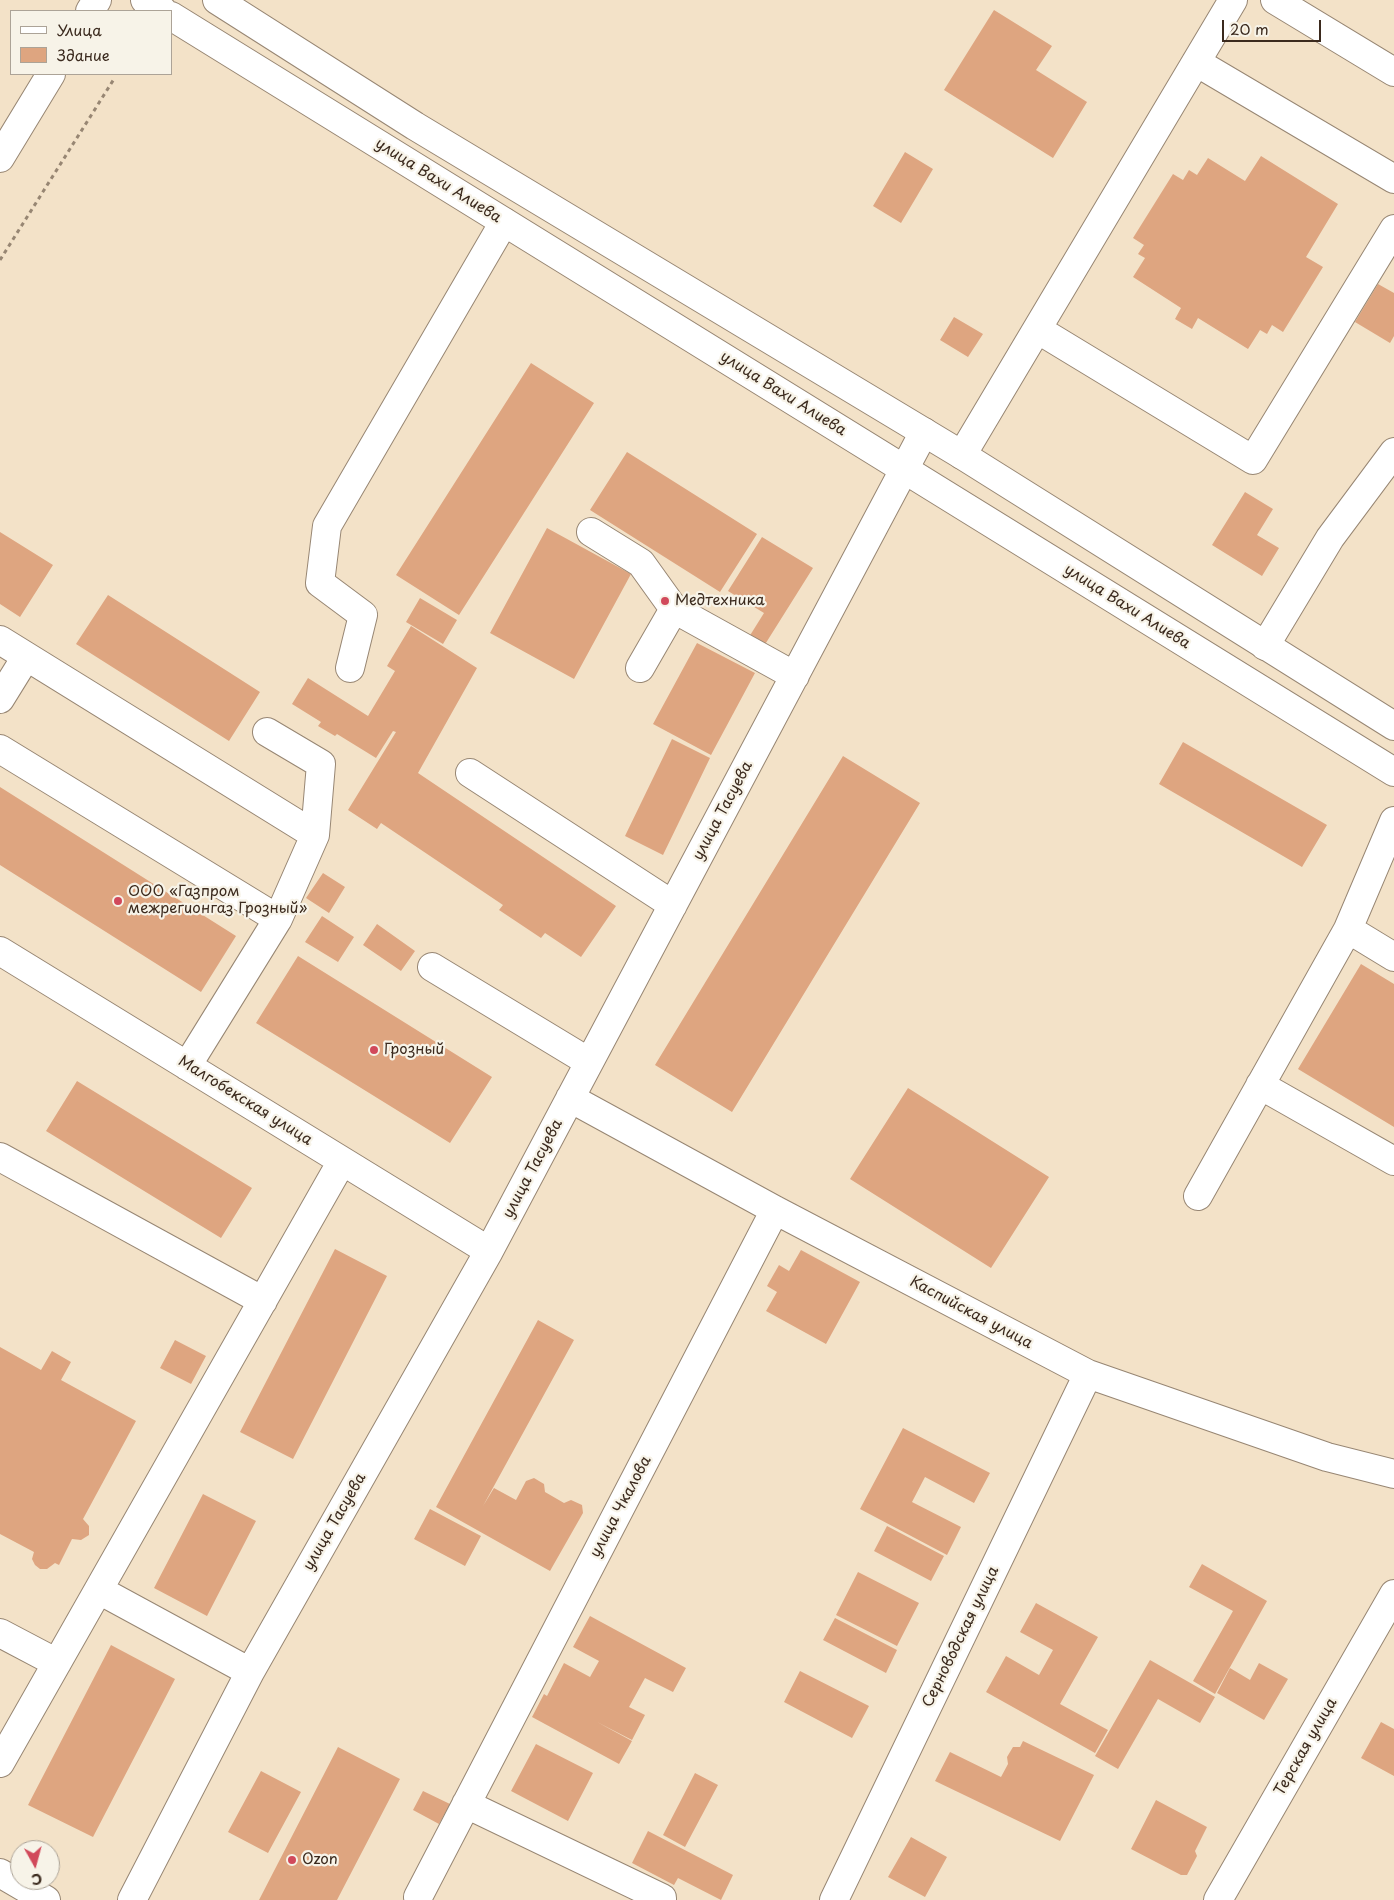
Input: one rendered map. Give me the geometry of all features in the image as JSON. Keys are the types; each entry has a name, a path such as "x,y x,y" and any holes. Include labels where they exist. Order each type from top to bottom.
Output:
{"street":[{"path":"145,0 162,10"},
{"path":"217,0 415,126 962,455 1394,726"},
{"path":"962,455 1233,0"},
{"path":"1274,0 1394,72"},
{"name":"улица Вахи Алиева","path":"172,17 1394,772"},
{"path":"1196,62 1394,180"},
{"path":"0,158 51,75"},
{"path":"350,668 362,615 320,583 327,526 504,222"},
{"path":"1037,329 1253,460 1394,229"},
{"name":"улица Тасуева","path":"132,1900 250,1672 489,1251 924,432"},
{"path":"1265,646 1330,538 1394,452"},
{"path":"592,532 641,563 674,608 795,676"},
{"path":"640,668 674,608"},
{"path":"0,640 315,835"},
{"path":"0,698 26,657"},
{"path":"187,1066 278,919 315,835 320,764 267,732"},
{"path":"0,748 278,919"},
{"path":"470,773 673,905"},
{"path":"1198,1196 1348,929 1394,821"},
{"path":"1348,929 1394,957"},
{"name":"Малгобекская улица","path":"0,951 489,1251"},
{"path":"432,967 590,1062"},
{"path":"1260,1085 1394,1162"},
{"name":"Каспийская улица","path":"570,1098 776,1210 1088,1374 1327,1457 1394,1474"},
{"path":"0,1156 263,1301"},
{"path":"0,1763 342,1161"},
{"name":"улица Чкалова","path":"418,1899 776,1210"},
{"name":"Серноводская улица","path":"834,1900 1088,1374"},
{"path":"98,1590 250,1672"},
{"name":"Терская улица","path":"1218,1900 1394,1594"},
{"path":"0,1633 57,1663"},
{"path":"466,1804 662,1898 662,1900"},
{"path":"0,1873 46,1900"}],"path":[{"path":"0,260 114,79"}],"building":[{"path":"994,10 1052,46 1036,70 1087,102 1053,158 944,90"},
{"path":"905,152 933,169 901,223 873,206"},
{"path":"1261,156 1338,204 1306,257 1323,267 1283,332 1272,325 1267,334 1260,330 1248,349 1198,318 1192,329 1175,319 1181,308 1133,277 1145,258 1138,254 1144,245 1133,238 1173,174 1183,180 1189,170 1197,175 1208,158 1245,181"},
{"path":"1378,284 1394,293 1394,336 1390,343 1355,322"},
{"path":"954,317 983,334 968,357 940,340"},
{"path":"531,363 594,403 459,615 396,575"},
{"path":"627,452 757,534 720,592 590,510"},
{"path":"1245,492 1273,509 1257,535 1279,548 1262,576 1212,545"},
{"path":"547,528 631,574 574,679 490,633"},
{"path":"0,532 53,565 20,617 0,604"},
{"path":"762,537 813,568 764,646 749,637 764,613 728,591"},
{"path":"108,595 260,692 229,741 76,644"},
{"path":"420,598 457,620 443,644 406,622"},
{"path":"411,626 477,668 418,773 616,906 581,957 545,933 541,938 499,910 503,905 381,823 377,829 348,810 396,732 393,731 376,758 337,734 335,736 318,726 321,722 292,704 308,678 368,716 395,671 387,666"},
{"path":"697,643 755,673 711,755 653,724"},
{"path":"672,739 710,758 663,855 625,836"},
{"path":"1183,742 1327,825 1302,867 1159,784"},
{"path":"843,756 920,803 732,1112 655,1065"},
{"name":"ООО «Газпром межрегионгаз Грозный»","path":"0,787 236,936 201,992 0,865"},
{"path":"323,873 345,887 329,913 306,898"},
{"path":"322,916 354,937 338,962 305,942"},
{"path":"377,924 415,951 401,971 363,945"},
{"name":"Грозный","path":"298,956 492,1077 450,1143 256,1023"},
{"path":"1361,964 1394,984 1394,1127 1298,1069"},
{"path":"77,1081 252,1188 221,1238 46,1131"},
{"path":"908,1088 1049,1177 991,1268 850,1179"},
{"path":"335,1249 387,1276 293,1459 240,1432"},
{"path":"801,1250 860,1282 826,1344 766,1311 777,1292 767,1286 779,1265 789,1271"},
{"path":"538,1320 574,1340 483,1506 494,1488 516,1500 526,1481 534,1478 544,1484 545,1492 564,1503 571,1500 582,1505 583,1513 550,1571 436,1507"},
{"path":"175,1340 206,1356 191,1384 160,1368"},
{"path":"0,1347 41,1370 52,1351 71,1362 61,1380 136,1421 83,1519 89,1526 89,1535 81,1540 72,1539 59,1565 55,1563 47,1569 40,1569 35,1565 32,1559 34,1552 0,1534"},
{"path":"903,1428 990,1473 974,1503 925,1477 912,1502 961,1527 947,1555 860,1509"},
{"path":"203,1494 256,1521 207,1616 154,1588"},
{"path":"430,1509 481,1536 465,1566 414,1539"},
{"path":"887,1526 944,1556 931,1581 874,1551"},
{"path":"1202,1564 1267,1601 1215,1694 1193,1681 1233,1611 1189,1587"},
{"path":"858,1572 919,1603 897,1646 836,1615"},
{"path":"1036,1603 1098,1637 1060,1704 1108,1730 1095,1753 986,1692 1006,1656 1039,1675 1053,1650 1020,1632"},
{"path":"590,1616 686,1668 673,1692 645,1678 629,1707 645,1715 632,1740 597,1722 632,1741 619,1764 532,1717 544,1694 547,1696 564,1663 590,1677 599,1661 573,1647"},
{"path":"835,1618 897,1650 886,1673 823,1640"},
{"path":"111,1645 175,1679 93,1837 28,1805"},
{"path":"1150,1660 1215,1697 1200,1723 1158,1699 1118,1769 1095,1756"},
{"path":"1259,1663 1288,1679 1264,1720 1217,1693 1230,1668 1250,1680"},
{"path":"800,1671 869,1706 852,1738 784,1702"},
{"path":"1381,1722 1394,1729 1394,1776 1361,1758"},
{"path":"1023,1741 1094,1775 1060,1841 935,1781 950,1752 1001,1777 1008,1764 1007,1757 1013,1747 1020,1747"},
{"path":"536,1744 593,1773 568,1821 511,1791"},
{"path":"338,1747 400,1779 337,1900 259,1900"},
{"path":"261,1771 301,1792 268,1853 228,1832"},
{"path":"695,1773 718,1785 685,1847 663,1835"},
{"path":"423,1791 450,1804 439,1824 413,1810"},
{"path":"1156,1800 1207,1827 1195,1851 1197,1856 1187,1875 1181,1875 1131,1849"},
{"path":"648,1831 733,1875 721,1900 678,1878 674,1885 632,1863"},
{"path":"911,1837 947,1857 925,1897 888,1877"}],"place":[{"name":"Медтехника","path":"665,601"},
{"name":"ООО «Газпром межрегионгаз Грозный»","path":"118,901"},
{"name":"Грозный","path":"374,1050"},
{"name":"Ozon","path":"292,1860"}]}
